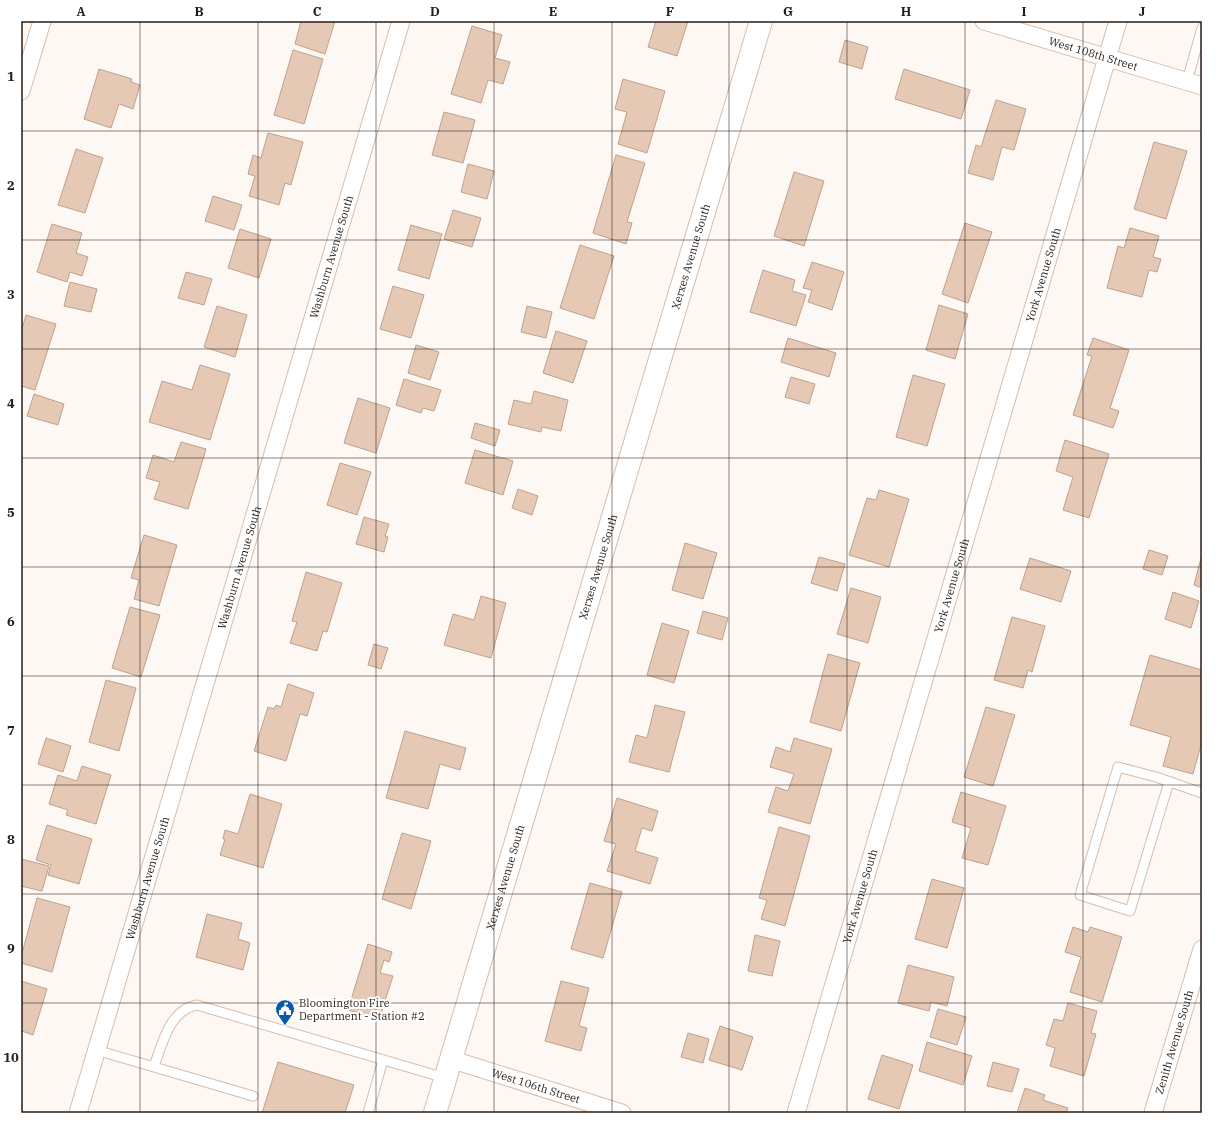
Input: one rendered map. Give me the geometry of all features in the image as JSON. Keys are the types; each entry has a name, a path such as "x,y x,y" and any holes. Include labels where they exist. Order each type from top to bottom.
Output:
{"street":[{"path":"21,91 42,21"},
{"name":"Washburn Avenue South","path":"78,1113 401,21"},
{"name":"Xerxes Avenue South","path":"435,1113 761,21"},
{"name":"West 108th Street","path":"984,21 1195,83"},
{"name":"York Avenue South","path":"796,1113 1118,21"},
{"name":"Zenith Avenue South","path":"1153,1113 1202,949"},
{"name":"West 106th Street","path":"448,1068 622,1113"}],"lane":[{"path":"1195,83 1202,28"},
{"path":"1169,782 1130,911 1080,895 1118,767 1156,777 1202,793"},
{"path":"154,1066 170,1023 186,1007 197,1005 383,1060 448,1068"},
{"path":"96,1050 253,1096"},
{"path":"368,1113 383,1060"}],"building":[{"path":"301,21 335,21 325,54 295,44"},
{"path":"656,21 688,21 677,56 648,47"},
{"path":"472,26 502,35 495,58 510,62 503,84 488,80 481,103 451,94"},
{"path":"845,40 868,47 862,69 839,62"},
{"path":"293,50 323,59 304,124 274,115"},
{"path":"99,69 132,79 131,82 140,85 133,109 119,104 111,128 84,119"},
{"path":"904,69 970,90 961,119 895,99"},
{"path":"623,79 665,91 647,153 618,144 627,112 615,109"},
{"path":"996,100 1026,109 1014,150 1002,147 993,180 968,173 976,145 981,147"},
{"path":"444,112 475,120 463,163 432,155"},
{"path":"268,133 303,142 291,185 285,183 279,205 249,196 255,176 248,174 253,155 261,158"},
{"path":"1154,142 1187,151 1166,219 1134,209"},
{"path":"76,149 103,158 85,213 58,205"},
{"path":"616,155 645,163 627,222 632,223 626,244 593,233"},
{"path":"468,164 494,171 487,199 461,192"},
{"path":"794,172 824,181 804,246 774,236"},
{"path":"213,196 242,205 234,230 205,221"},
{"path":"453,210 481,218 472,247 444,239"},
{"path":"965,223 992,232 968,303 942,294"},
{"path":"52,224 82,233 76,253 88,257 82,276 70,272 67,282 37,272"},
{"path":"411,225 442,234 429,279 398,270"},
{"path":"1130,228 1159,236 1153,257 1161,259 1157,272 1149,270 1142,297 1107,288 1118,246 1124,248"},
{"path":"240,229 271,239 259,278 228,268"},
{"path":"580,245 614,256 594,319 560,308"},
{"path":"812,262 844,272 832,310 808,302 812,290 803,288"},
{"path":"763,270 795,280 792,291 806,295 796,326 750,312"},
{"path":"186,272 212,279 204,305 178,298"},
{"path":"70,282 97,289 91,312 64,306"},
{"path":"393,286 424,295 411,338 380,329"},
{"path":"939,305 968,314 955,359 926,350"},
{"path":"217,306 247,315 235,357 204,347"},
{"path":"527,306 552,312 546,338 521,332"},
{"path":"26,315 56,324 35,390 21,386 21,332"},
{"path":"556,331 587,341 573,383 543,373"},
{"path":"788,338 836,353 829,377 781,362"},
{"path":"1093,338 1129,350 1110,408 1119,411 1113,428 1073,415 1092,356 1087,355"},
{"path":"416,345 439,352 430,380 408,373"},
{"path":"200,365 230,374 210,440 149,422 162,381 192,390"},
{"path":"913,375 945,384 927,446 896,437"},
{"path":"791,377 815,384 809,404 785,397"},
{"path":"404,379 441,390 434,411 423,408 421,413 396,405"},
{"path":"534,391 568,400 561,431 542,427 541,432 508,424 514,400 531,404"},
{"path":"34,394 64,404 58,425 27,416"},
{"path":"358,398 390,408 376,453 344,443"},
{"path":"475,423 500,430 495,446 471,438"},
{"path":"1065,440 1109,454 1089,518 1063,510 1073,477 1056,471"},
{"path":"181,442 206,449 188,509 154,499 160,482 146,478 153,455 174,462"},
{"path":"475,450 513,461 503,495 465,483"},
{"path":"340,463 371,472 357,515 327,505"},
{"path":"518,489 538,496 532,515 512,508"},
{"path":"879,490 909,499 889,567 849,555 867,498 876,500"},
{"path":"364,517 389,524 385,536 388,537 384,552 356,544"},
{"path":"144,535 177,545 159,606 134,599 139,580 131,578"},
{"path":"685,543 717,553 703,599 672,590"},
{"path":"1149,550 1168,556 1162,575 1143,569"},
{"path":"819,557 845,564 837,591 811,583"},
{"path":"1030,558 1071,571 1061,602 1020,589"},
{"path":"1202,558 1202,588 1194,585"},
{"path":"306,572 342,583 327,632 323,631 317,651 290,643 297,622 292,621"},
{"path":"851,588 881,597 868,643 837,634"},
{"path":"1173,592 1199,601 1191,628 1165,619"},
{"path":"481,596 506,603 491,658 444,645 453,614 474,620"},
{"path":"130,607 160,615 141,677 112,668"},
{"path":"703,611 728,618 722,640 697,633"},
{"path":"1012,617 1045,626 1032,672 1028,670 1023,688 994,680"},
{"path":"662,623 689,631 674,683 647,675"},
{"path":"374,644 388,648 381,669 368,665"},
{"path":"828,654 860,663 841,731 810,722"},
{"path":"1150,655 1202,670 1202,741 1193,774 1163,766 1171,737 1130,725"},
{"path":"106,680 136,688 119,751 89,742"},
{"path":"288,684 314,693 307,716 300,714 286,761 254,751 268,707 274,709 276,705 281,707"},
{"path":"655,705 685,712 669,772 629,762 636,735 647,738"},
{"path":"986,707 1015,715 993,786 964,777"},
{"path":"405,731 466,748 460,770 440,764 428,809 386,798"},
{"path":"46,738 71,746 63,772 38,764"},
{"path":"794,738 832,749 810,824 768,812 776,787 788,791 794,774 770,767 776,747 790,752"},
{"path":"82,766 111,775 96,824 66,815 68,810 49,804 58,775 77,781"},
{"path":"961,792 1006,806 988,865 962,858 971,828 952,822"},
{"path":"250,794 282,804 263,868 220,855 225,839 223,839 225,830 238,834"},
{"path":"617,798 658,811 652,831 642,828 635,851 658,858 650,884 607,871 616,844 604,841"},
{"path":"47,825 92,839 79,884 48,875 51,865 36,860"},
{"path":"779,827 810,836 785,926 761,919 767,900 759,898"},
{"path":"402,833 431,841 411,909 382,899"},
{"path":"21,859 49,866 42,891 21,886"},
{"path":"932,879 964,888 947,948 915,939"},
{"path":"590,883 622,892 603,958 571,949"},
{"path":"37,898 70,907 52,972 21,963 21,957"},
{"path":"207,914 242,923 238,939 250,943 243,970 196,957"},
{"path":"1073,927 1088,932 1090,927 1122,937 1102,1002 1070,992 1081,957 1065,952"},
{"path":"755,935 780,941 772,976 748,971"},
{"path":"368,944 392,952 389,962 384,960 380,973 393,976 379,1020 348,1010"},
{"path":"908,965 954,977 947,1006 931,1002 929,1011 898,1003"},
{"path":"21,981 47,989 33,1035 22,1031 21,1033"},
{"path":"561,981 589,988 579,1026 587,1028 581,1051 545,1041"},
{"path":"1068,1003 1097,1011 1091,1033 1096,1034 1084,1076 1050,1066 1055,1048 1046,1045 1054,1019 1063,1021"},
{"path":"938,1009 966,1017 957,1045 930,1037"},
{"path":"720,1026 753,1037 742,1070 709,1060"},
{"path":"688,1033 709,1039 703,1063 681,1057"},
{"path":"927,1042 972,1056 963,1085 919,1071"},
{"path":"882,1055 913,1065 899,1109 868,1099"},
{"path":"278,1062 354,1085 345,1113 262,1113"},
{"path":"993,1062 1019,1069 1012,1092 987,1086"},
{"path":"1025,1088 1045,1095 1043,1100 1068,1108 1066,1113 1017,1113"}],"place":[{"name":"Bloomington Fire Department - Station #2","path":"285,1026"}]}
